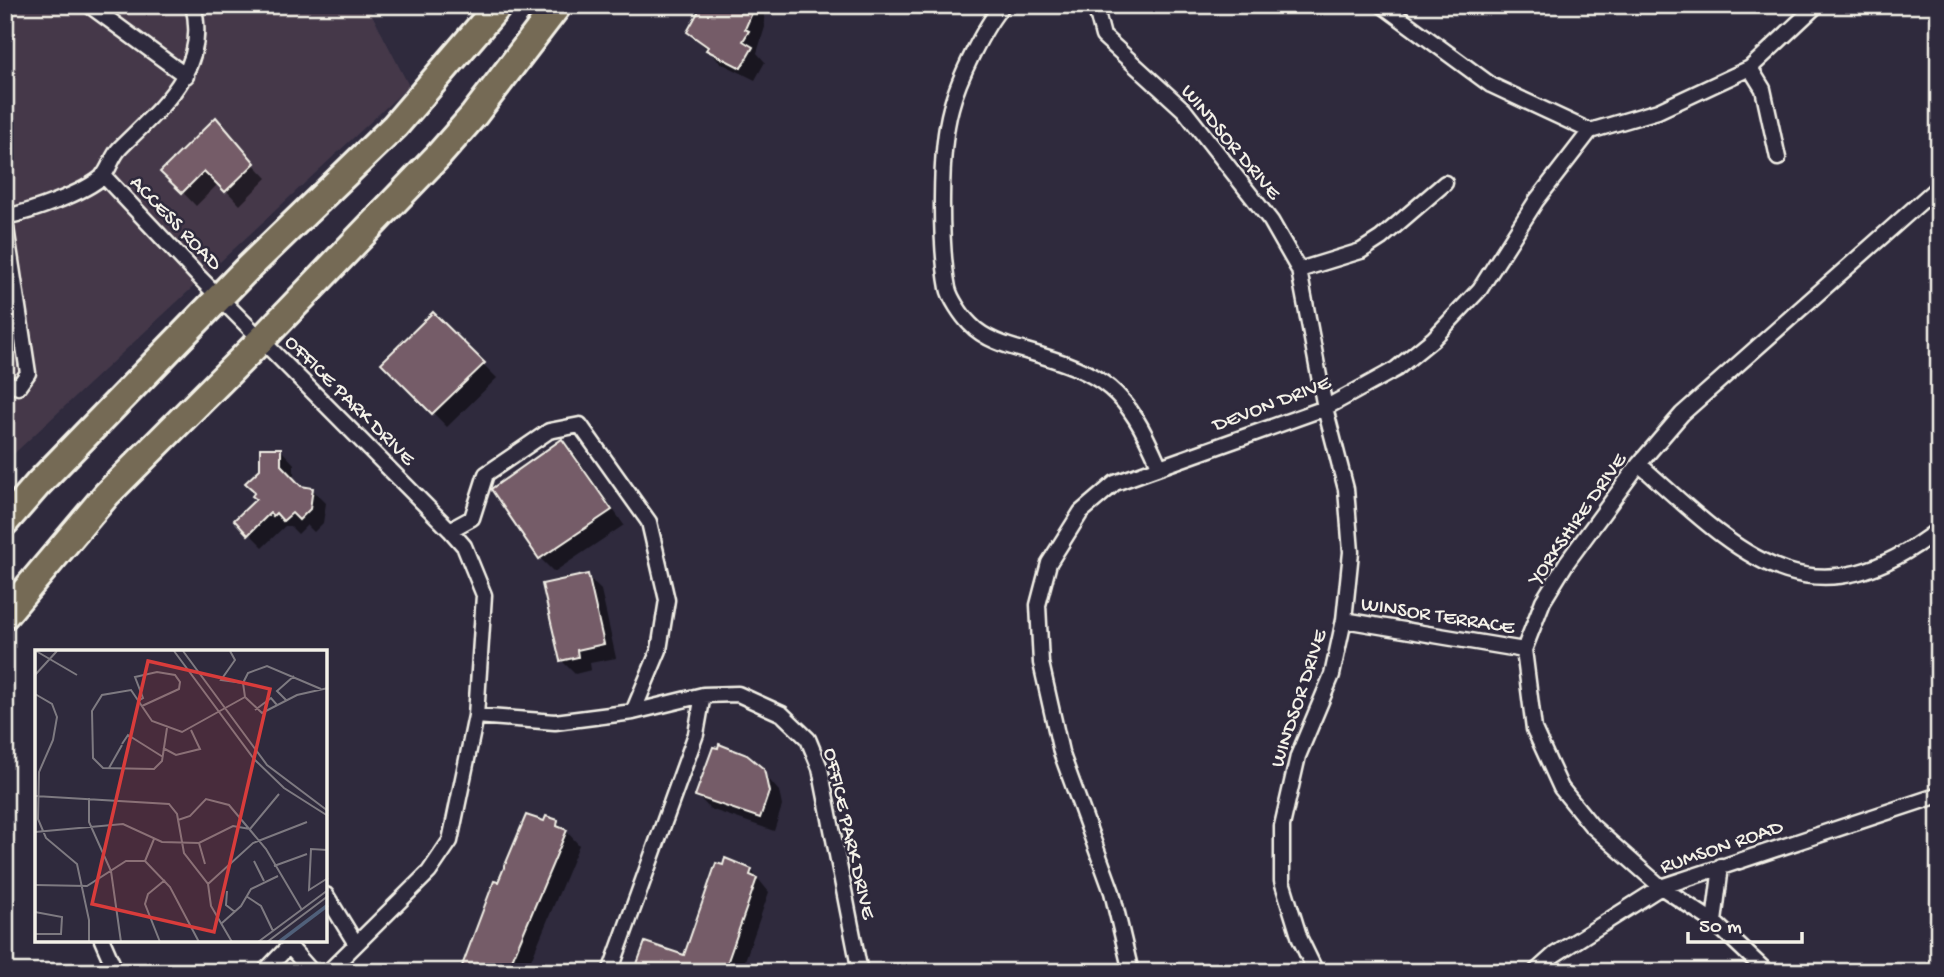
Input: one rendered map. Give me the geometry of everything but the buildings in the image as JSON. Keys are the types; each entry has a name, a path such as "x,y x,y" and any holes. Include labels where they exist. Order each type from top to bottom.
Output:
{"highway":[{"path":"5,523 68,453 395,126 499,5"},
{"path":"5,615 107,494 262,339 438,156 474,115 558,5"}],"street":[{"path":"89,5 186,76"},
{"path":"5,382 19,387 28,373 5,219 34,211 103,176 117,151 163,107 186,76 196,48 193,5"},
{"path":"1003,5 989,21 951,108 942,189 948,291 970,324 1000,344 1075,365 1110,386 1139,418 1159,465"},
{"name":"WINDSOR DRIVE","path":"1095,5 1103,36 1184,110 1271,221 1299,270 1325,408 1346,489 1351,552 1344,620 1332,675 1298,756 1282,827 1282,881 1300,939 1316,972"},
{"path":"1382,5 1491,85 1590,131 1658,111 1751,68 1817,5"},
{"path":"1751,68 1763,89 1779,158"},
{"name":"DEVON DRIVE","path":"1131,972 1112,892 1061,752 1041,663 1038,605 1049,563 1081,512 1115,483 1159,465 1325,408 1396,369 1433,339 1480,289 1536,201 1590,131"},
{"name":"ACCESS ROAD","path":"103,176 221,298"},
{"path":"1299,270 1361,251 1381,238 1445,183"},
{"name":"YORKSHIRE DRIVE","path":"1767,972 1714,922 1661,887 1591,825 1561,788 1534,729 1524,650 1543,601 1567,562 1639,464 1682,414 1939,186"},
{"name":"OFFICE PARK DRIVE","path":"221,298 450,530 464,547 484,595 476,716 450,841 429,873 328,972"},
{"path":"450,530 472,518 486,474 549,431 580,425 649,522 667,600 659,650 633,712"},
{"path":"1639,464 1725,541 1773,568 1821,578 1852,575 1912,550 1939,529"},
{"name":"WINSOR TERRACE","path":"1344,620 1524,650"},
{"name":"OFFICE PARK DRIVE","path":"476,716 555,722 633,712 703,695 738,694 782,714 808,738 820,768 860,972"},
{"path":"610,972 696,734 703,695"},
{"name":"RUMSON ROAD","path":"1535,972 1554,955 1661,887 1939,795"},
{"path":"1714,922 1721,866"},
{"path":"327,897 356,944"},
{"path":"103,942 116,972"},
{"path":"264,972 289,946 312,972"}],"shaded area":[{"path":"5,5 367,5 409,86 5,462"}]}
